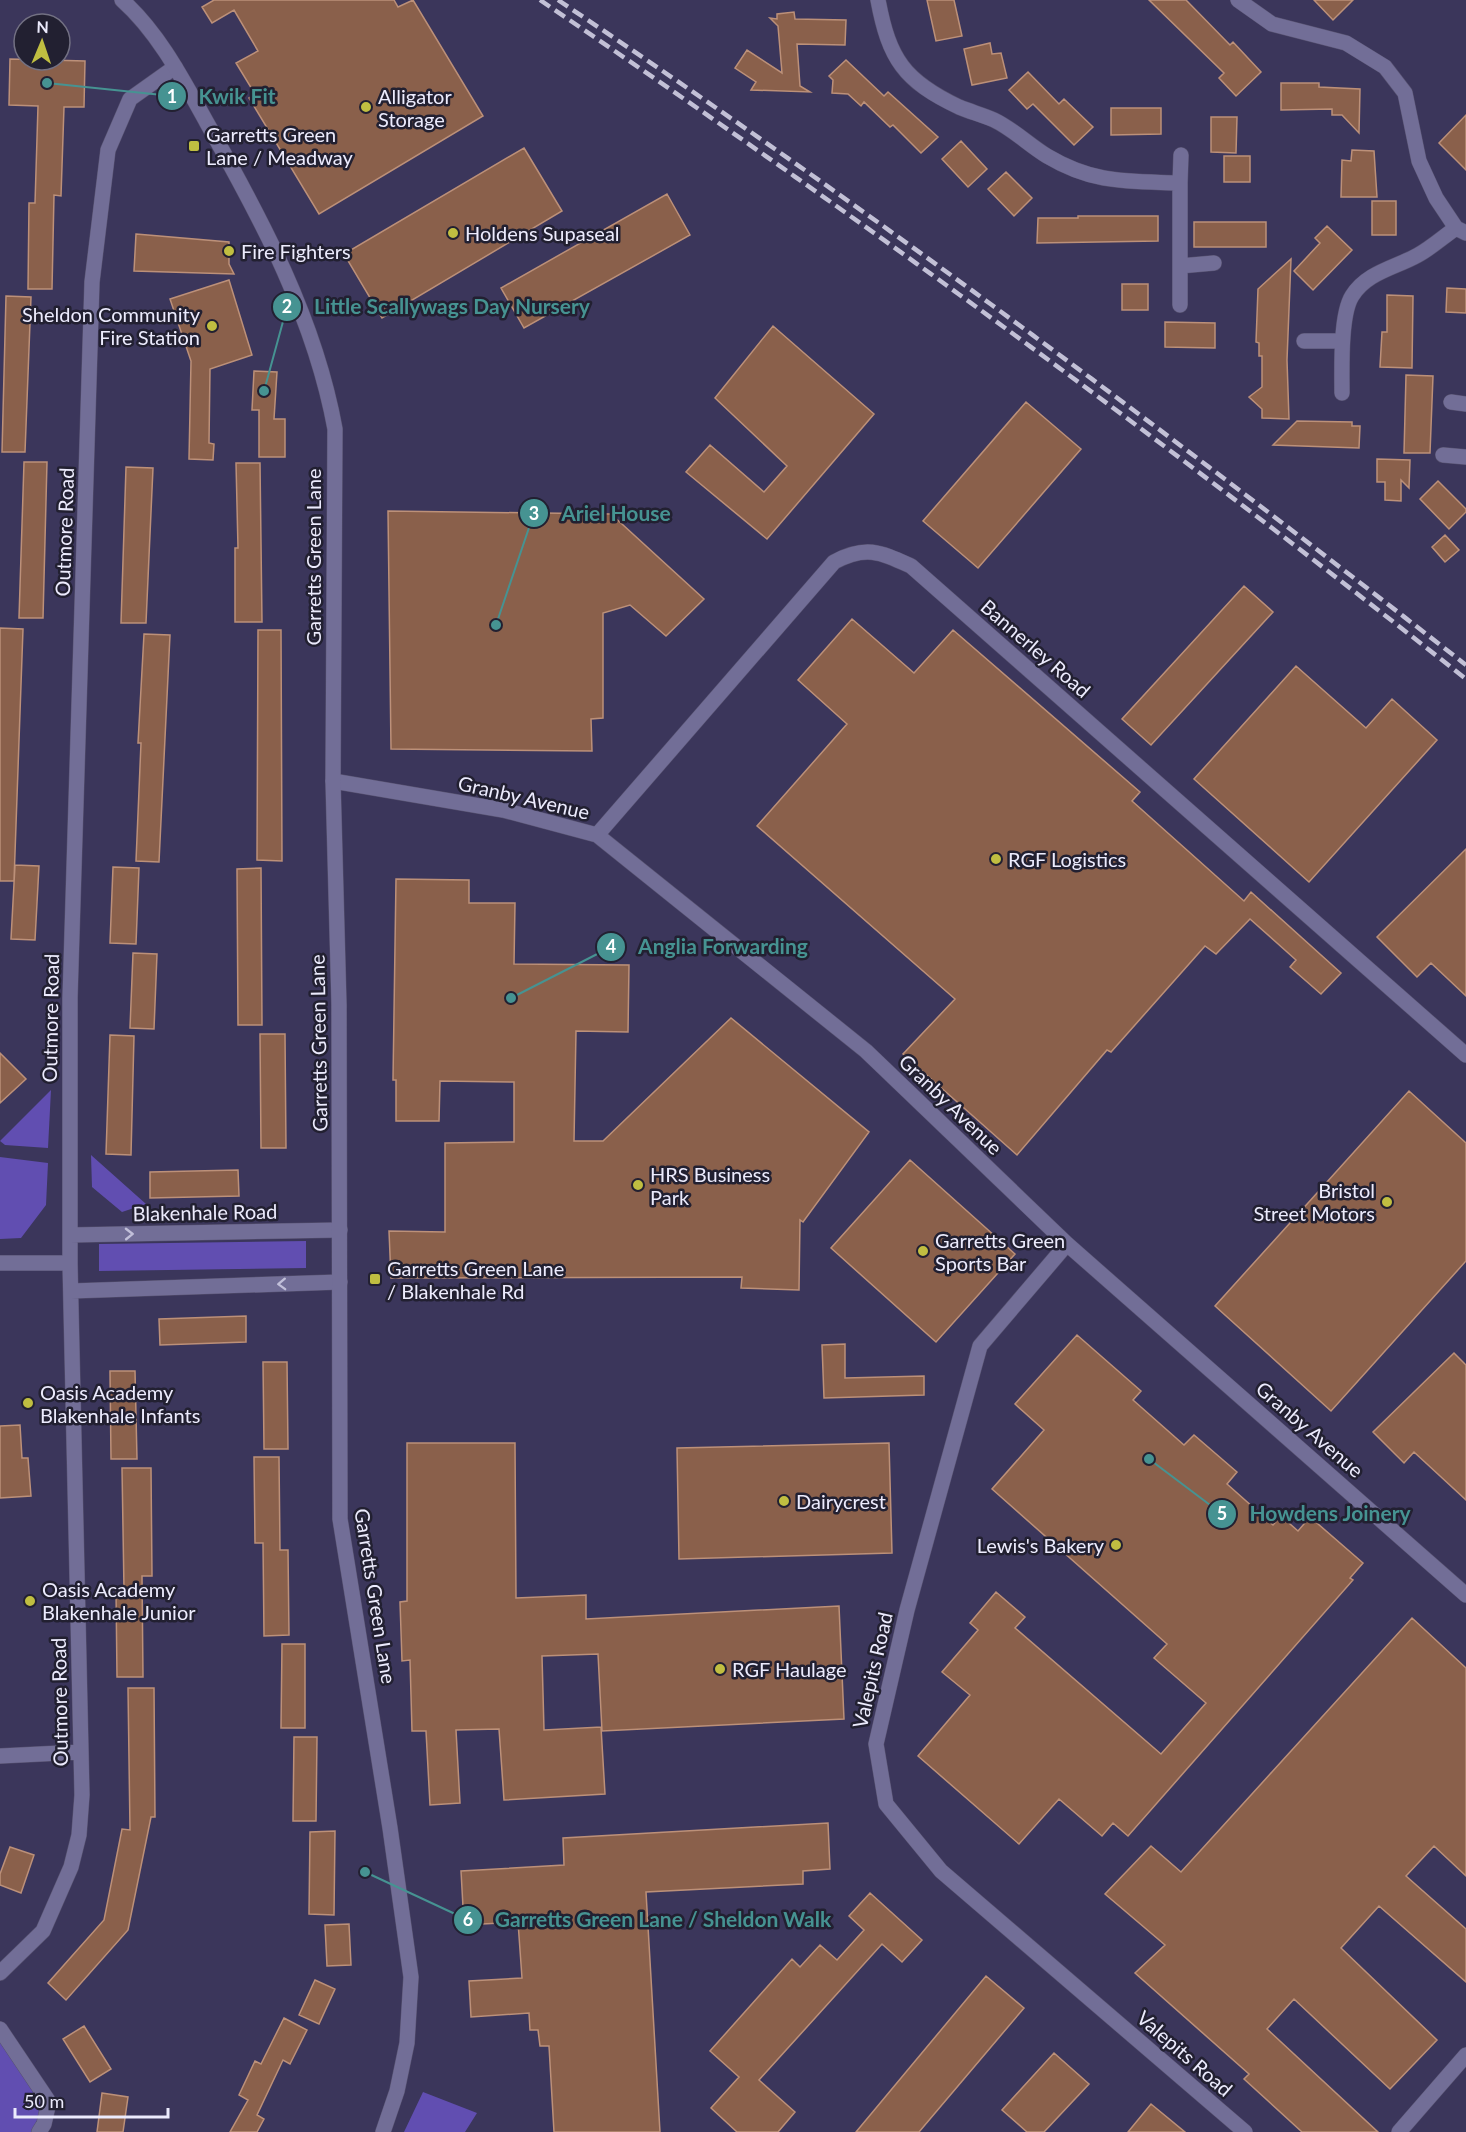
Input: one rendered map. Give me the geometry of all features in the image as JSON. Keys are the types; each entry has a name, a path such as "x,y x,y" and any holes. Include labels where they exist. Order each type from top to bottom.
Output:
{"street":[{"name":"Garretts Green Lane","path":"122,0 136,13 175,67 240,180 285,270 327,384 334,429 333,781 339,1005 340,1519 390,1828 411,1977 407,2043 397,2091 383,2132"},
{"path":"878,0 883,29 892,54 911,76 931,92 994,120 1045,155 1078,173 1106,180 1180,183"},
{"path":"1238,0 1272,24 1347,43 1385,67 1405,93 1419,161 1436,198 1461,231 1420,254 1377,272 1362,283 1350,298 1342,341 1342,393"},
{"name":"Outmore Road","path":"0,1973 43,1931 71,1867 79,1835 81,1752 70,1263 70,998 92,282 108,150 130,99 175,67"},
{"path":"1180,155 1180,304"},
{"path":"1180,266 1214,263"},
{"path":"1304,341 1342,341"},
{"path":"1443,455 1466,457"},
{"name":"Bannerley Road","path":"597,835 834,562 853,552 877,551 911,566 1466,1055"},
{"name":"Granby Avenue","path":"333,781 503,810 597,835 866,1051 1068,1244 1466,1594"},
{"name":"Blakenhale Road","path":"70,1235 340,1230"},
{"name":"Valepits Road","path":"1068,1244 980,1346 907,1610 876,1744 886,1804 941,1871 1245,2132"},
{"path":"0,1263 70,1263"},
{"path":"71,1291 340,1282"},
{"path":"0,1756 81,1752"},
{"path":"0,2029 48,2102 44,2124 39,2132"},
{"path":"1399,2132 1466,2055"}],"shaded area":[{"path":"51,1090 48,1148 5,1145 0,1141"},
{"path":"91,1155 146,1204 122,1212 92,1187"},
{"path":"0,1157 48,1163 46,1205 21,1238 0,1239"},
{"path":"306,1241 306,1268 99,1271 99,1244"},
{"path":"0,2029 49,2102 39,2132 0,2132"},
{"path":"423,2092 477,2113 465,2132 404,2132"}],"building":[{"name":"Alligator Storage","path":"214,0 394,0 398,7 413,0 483,116 319,214 249,98 255,94 236,63 258,51 234,10 212,23 202,7"},
{"path":"927,0 954,0 962,36 936,41"},
{"path":"1149,0 1186,0 1230,45 1233,42 1261,72 1236,96 1219,78 1224,73"},
{"path":"1314,0 1353,0 1333,20"},
{"path":"794,12 795,19 846,20 845,45 797,44 800,86 810,92 751,90 756,82 735,68 747,50 782,73 778,26 770,18 777,19 777,14"},
{"path":"990,43 992,54 1001,53 1007,78 972,85 964,49"},
{"path":"10,59 12,59 12,72 72,72 72,61 85,61 84,107 64,107 61,196 54,195 52,289 28,289 29,203 35,203 38,106 9,105"},
{"path":"846,60 884,96 888,92 938,137 921,153 893,125 890,127 864,102 861,106 848,94 832,93 833,80 829,76"},
{"path":"1028,72 1059,104 1064,99 1093,127 1074,145 1033,104 1027,109 1009,90"},
{"path":"1281,83 1319,83 1319,87 1360,89 1359,133 1342,115 1332,115 1332,109 1281,110"},
{"path":"1111,108 1161,108 1161,134 1111,135"},
{"path":"1466,115 1466,170 1439,143"},
{"path":"1211,117 1237,117 1236,153 1211,152"},
{"path":"961,141 987,169 968,187 942,159"},
{"name":"Holdens Supaseal","path":"524,148 562,211 382,318 344,254"},
{"path":"1352,150 1374,151 1377,197 1341,197 1342,160 1351,161"},
{"path":"1224,156 1250,156 1250,182 1224,182"},
{"path":"1006,172 1032,198 1014,216 988,189"},
{"path":"667,194 690,235 524,328 501,288"},
{"path":"1372,201 1396,201 1396,235 1372,235"},
{"path":"1078,216 1158,216 1158,241 1037,243 1038,218 1078,218"},
{"path":"1194,222 1266,222 1266,247 1194,247"},
{"path":"1327,226 1352,250 1313,290 1294,271 1320,243 1315,238"},
{"path":"136,234 229,242 229,264 234,274 134,271"},
{"path":"1291,259 1287,360 1289,419 1262,418 1262,409 1249,397 1262,387 1262,356 1259,356 1259,343 1256,342 1258,289"},
{"path":"229,280 252,355 210,369 209,443 214,444 213,460 189,459 191,361 170,299"},
{"path":"1122,284 1148,284 1148,310 1122,310"},
{"path":"1447,288 1466,289 1466,313 1446,312"},
{"path":"1387,295 1413,296 1412,368 1380,367 1382,332 1387,332"},
{"path":"6,296 31,297 25,452 2,452"},
{"path":"1165,322 1215,323 1215,348 1165,347"},
{"path":"773,326 874,414 767,539 686,472 710,445 764,492 787,466 715,398"},
{"path":"254,371 277,372 274,419 285,419 285,457 259,457 259,410 252,410"},
{"path":"1406,375 1433,376 1430,453 1404,453"},
{"path":"1026,402 1081,449 978,568 923,521"},
{"path":"1297,421 1352,422 1352,426 1360,426 1359,448 1273,445"},
{"path":"1377,459 1410,460 1409,488 1401,480 1401,501 1385,500 1385,482 1377,482"},
{"path":"24,462 47,462 43,618 19,618"},
{"path":"236,463 260,463 262,622 235,622 235,548 238,548"},
{"path":"126,467 153,468 146,623 121,623"},
{"path":"1438,481 1466,509 1466,512 1449,529 1420,499"},
{"path":"388,511 611,514 704,599 666,636 630,605 603,613 603,718 591,719 592,751 391,749"},
{"path":"1445,535 1459,550 1445,562 1432,547"},
{"path":"1244,586 1273,612 1151,745 1122,719"},
{"name":"RGF Logistics","path":"852,619 914,673 953,630 1140,792 1132,801 1244,901 1251,892 1341,973 1321,994 1290,967 1296,960 1250,919 1216,954 1205,946 1111,1052 1107,1050 1017,1155 903,1054 955,999 757,826 847,724 798,680"},
{"path":"0,628 23,629 14,881 0,881"},
{"path":"258,630 281,630 282,861 257,860"},
{"path":"144,634 170,635 159,862 136,861 141,743 138,743"},
{"path":"1296,666 1366,728 1392,699 1437,740 1309,882 1194,779"},
{"path":"1466,849 1466,996 1431,963 1417,977 1377,937"},
{"path":"15,865 39,866 35,940 11,939"},
{"path":"113,867 139,868 136,944 110,943"},
{"path":"261,868 262,1025 238,1025 237,869"},
{"name":"HRS Business Park","path":"396,879 469,880 469,903 515,903 514,964 629,965 628,1032 576,1031 574,1141 603,1141 731,1018 869,1132 803,1222 800,1220 799,1290 741,1288 742,1277 391,1278 389,1231 445,1232 445,1143 514,1142 514,1082 440,1081 439,1121 396,1121 396,1080 393,1080"},
{"path":"133,953 157,954 154,1029 130,1028"},
{"path":"260,1034 285,1034 286,1148 261,1148"},
{"path":"110,1035 134,1036 131,1155 106,1154"},
{"path":"0,1053 26,1079 0,1103"},
{"name":"Bristol Street Motors","path":"1409,1091 1466,1143 1466,1261 1331,1411 1215,1306"},
{"name":"Garretts Green Sports Bar","path":"910,1160 1015,1254 936,1342 831,1248"},
{"path":"238,1170 239,1196 150,1198 150,1172"},
{"path":"246,1316 246,1342 160,1345 159,1319"},
{"path":"1077,1335 1141,1391 1133,1400 1184,1445 1194,1435 1237,1472 1227,1484 1273,1525 1281,1516 1298,1531 1310,1517 1363,1563 1350,1578 1353,1580 1128,1836 1113,1823 1102,1836 1059,1799 1019,1844 918,1756 970,1695 942,1672 978,1630 970,1623 996,1592 1025,1617 1015,1628 1161,1754 1206,1703 1154,1658 1167,1644 992,1489 1044,1430 1015,1404"},
{"path":"845,1344 845,1378 924,1376 924,1395 824,1398 822,1345"},
{"path":"1454,1353 1466,1365 1466,1500 1414,1452 1404,1463 1373,1432"},
{"path":"263,1362 287,1362 288,1449 264,1449"},
{"path":"110,1371 135,1371 137,1459 111,1459"},
{"path":"20,1425 22,1458 28,1458 31,1496 0,1498 0,1426"},
{"path":"407,1443 515,1443 516,1598 586,1595 586,1619 839,1606 844,1719 602,1731 598,1654 542,1656 544,1730 601,1727 605,1794 504,1800 499,1729 456,1730 460,1803 430,1805 426,1731 412,1731 410,1660 402,1661 400,1602 407,1601"},
{"name":"Dairycrest","path":"889,1443 892,1553 679,1559 677,1448"},
{"path":"254,1457 279,1457 280,1550 288,1550 289,1635 264,1636 263,1543 255,1543"},
{"path":"122,1468 151,1468 152,1576 142,1576 143,1677 117,1677 116,1590 124,1590"},
{"path":"1412,1618 1466,1668 1466,1876 1434,1846 1406,1876 1466,1929 1466,1982 1379,1906 1341,1948 1437,2040 1390,2089 1294,1999 1267,2029 1378,2132 1302,2132 1244,2079 1249,2074 1135,1973 1165,1945 1105,1894 1151,1846 1181,1872"},
{"path":"282,1644 305,1644 305,1728 281,1728"},
{"path":"128,1688 154,1688 155,1817 151,1817 128,1930 66,2000 48,1983 104,1920 122,1829 130,1830"},
{"path":"294,1737 317,1737 316,1821 293,1821"},
{"path":"828,1823 830,1869 803,1871 803,1884 646,1892 660,2132 554,2132 549,2046 540,2046 538,2030 530,2030 529,2013 471,2017 469,1981 522,1978 518,1922 464,1925 461,1871 564,1865 563,1838"},
{"path":"335,1831 334,1915 309,1914 310,1832"},
{"path":"10,1847 34,1855 21,1893 0,1885 0,1874"},
{"path":"870,1893 922,1940 902,1962 882,1944 759,2080 795,2112 778,2132 737,2132 711,2108 739,2077 710,2051 792,1959 800,1967 820,1945 837,1960 864,1930 849,1916"},
{"path":"349,1924 351,1965 327,1966 325,1925"},
{"path":"986,1976 1024,2008 919,2132 856,2132"},
{"path":"315,1980 335,1989 319,2024 299,2015"},
{"path":"284,2018 307,2030 290,2064 283,2060 257,2115 264,2119 257,2132 230,2132 248,2100 239,2095 255,2061 261,2064"},
{"path":"84,2026 111,2069 90,2082 63,2039"},
{"path":"1054,2053 1089,2084 1044,2132 1027,2132 1002,2110"},
{"path":"102,2093 128,2097 123,2132 97,2132"},
{"path":"1151,2104 1185,2132 1128,2132"}],"railway":[{"path":"540,0 776,163 1009,331 1239,503 1466,679"},
{"path":"558,0 790,160 1018,324 1466,665"}],"place":[{"name":"Kwik Fit","path":"47,83"},
{"name":"Alligator Storage","path":"366,107"},
{"name":"Garretts Green Lane / Meadway","path":"194,146"},
{"name":"Holdens Supaseal","path":"453,233"},
{"name":"Fire Fighters","path":"229,251"},
{"name":"Sheldon Community Fire Station","path":"212,326"},
{"name":"Little Scallywags Day Nursery","path":"264,391"},
{"name":"Ariel House","path":"496,625"},
{"name":"RGF Logistics","path":"996,859"},
{"name":"Anglia Forwarding","path":"511,998"},
{"name":"HRS Business Park","path":"638,1185"},
{"name":"Bristol Street Motors","path":"1387,1202"},
{"name":"Garretts Green Sports Bar","path":"923,1251"},
{"name":"Garretts Green Lane / Blakenhale Rd","path":"375,1279"},
{"name":"Oasis Academy Blakenhale Infants","path":"28,1403"},
{"name":"Howdens Joinery","path":"1149,1459"},
{"name":"Dairycrest","path":"784,1501"},
{"name":"Lewis's Bakery","path":"1116,1545"},
{"name":"Oasis Academy Blakenhale Junior","path":"30,1601"},
{"name":"RGF Haulage","path":"720,1669"},
{"name":"Garretts Green Lane / Sheldon Walk","path":"365,1872"}]}
